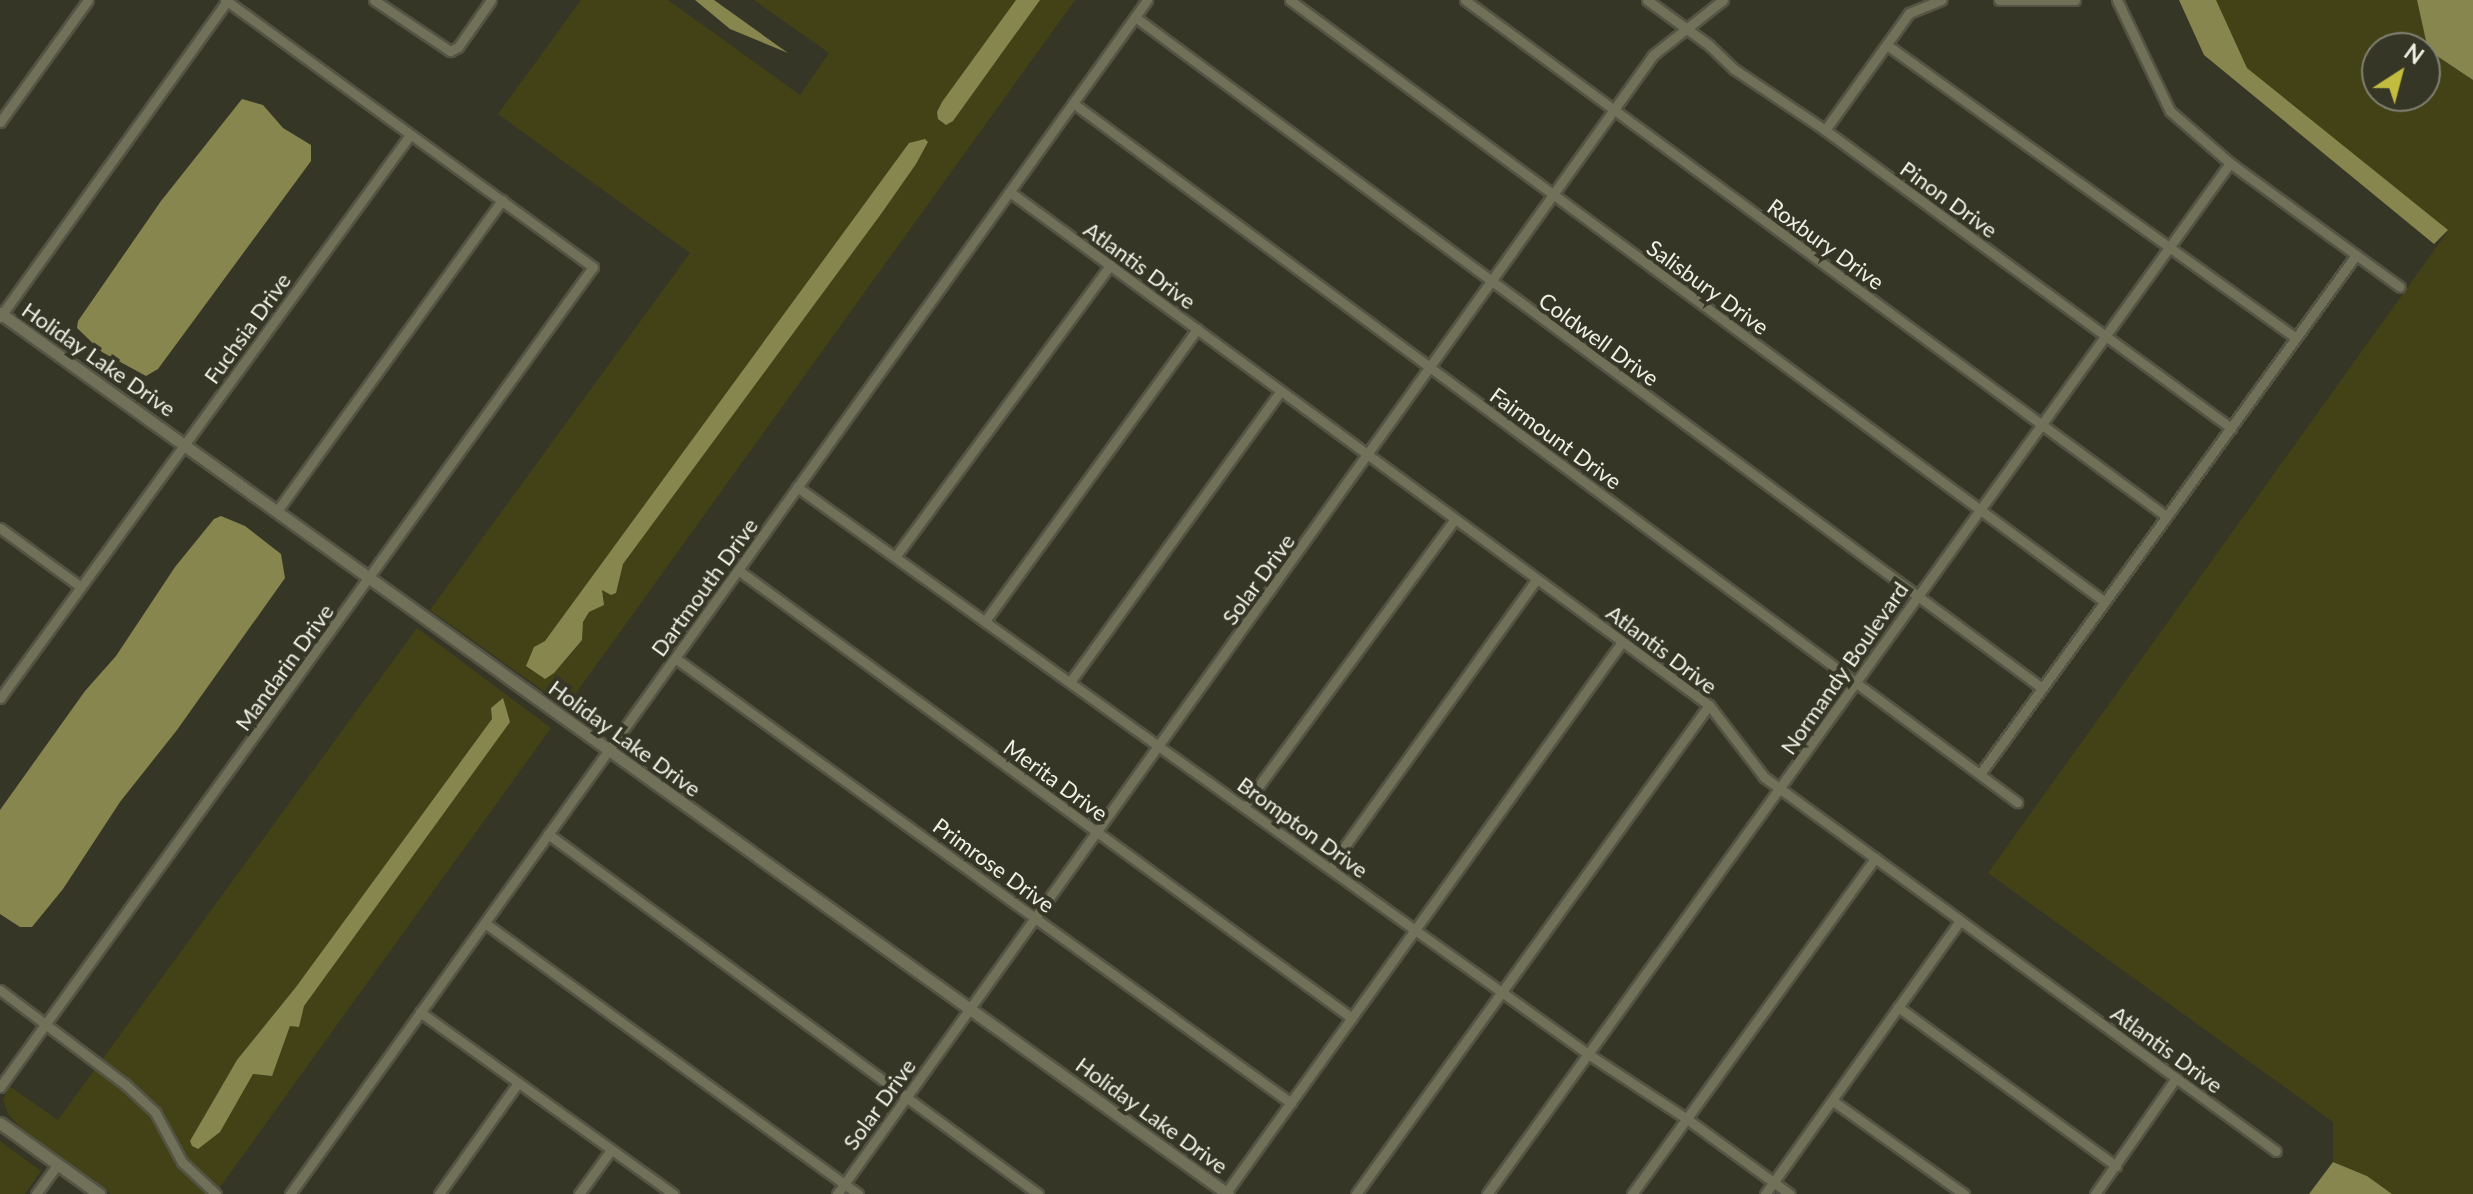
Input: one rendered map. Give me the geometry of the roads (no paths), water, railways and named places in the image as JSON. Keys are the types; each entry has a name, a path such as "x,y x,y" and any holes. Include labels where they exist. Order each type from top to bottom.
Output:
{"street":[{"path":"0,122 88,0"},
{"path":"374,0 444,50 452,51 491,0"},
{"name":"Dartmouth Drive","path":"290,1194 1147,0"},
{"name":"Salisbury Drive","path":"1290,0 2105,602"},
{"name":"Roxbury Drive","path":"1465,0 2166,516"},
{"name":"Pinon Drive","path":"1647,0 1734,69 1825,130 2231,428"},
{"name":"Solar Drive","path":"837,1194 1653,55 1723,0"},
{"path":"1825,130 1909,13 1941,0"},
{"path":"1999,0 2075,0"},
{"path":"2117,0 2170,111 2230,163 2400,287"},
{"path":"1,315 226,1 502,200 277,511"},
{"name":"Coldwell Drive","path":"1135,17 2042,688"},
{"path":"1887,45 2171,245 2296,338"},
{"name":"Fairmount Drive","path":"1073,103 2017,802"},
{"name":"Fuchsia Drive","path":"0,698 410,135"},
{"name":"Normandy Boulevard","path":"1487,1194 2230,163"},
{"name":"Atlantis Drive","path":"1010,192 1709,705 1764,777 2276,1151"},
{"name":"Mandarin Drive","path":"0,1087 593,267 502,200"},
{"path":"1980,774 2356,255"},
{"path":"895,557 1110,265"},
{"name":"Holiday Lake Drive","path":"1,315 184,443 1226,1194"},
{"path":"985,621 1197,329"},
{"path":"1070,682 1281,391"},
{"name":"Brompton Drive","path":"797,487 1588,1054 1687,1119 1790,1194"},
{"path":"1244,806 1455,519"},
{"path":"0,528 81,587"},
{"name":"Merita Drive","path":"738,570 1352,1018"},
{"path":"1329,868 1537,579"},
{"path":"1226,1194 1622,642"},
{"name":"Primrose Drive","path":"675,658 1291,1103"},
{"path":"1356,1194 1709,705"},
{"path":"548,834 1038,1194"},
{"path":"1632,1194 1875,858"},
{"path":"1765,1194 1960,921"},
{"path":"485,923 858,1194"},
{"path":"0,990 126,1085 155,1112 182,1162 216,1194"},
{"path":"1898,1007 2116,1166"},
{"path":"420,1012 673,1194"},
{"path":"2095,1194 2176,1078"},
{"path":"439,1194 518,1083"},
{"path":"1833,1101 1964,1194"},
{"path":"0,1123 99,1194"},
{"path":"579,1194 611,1150"},
{"path":"36,1194 58,1164"}]}
